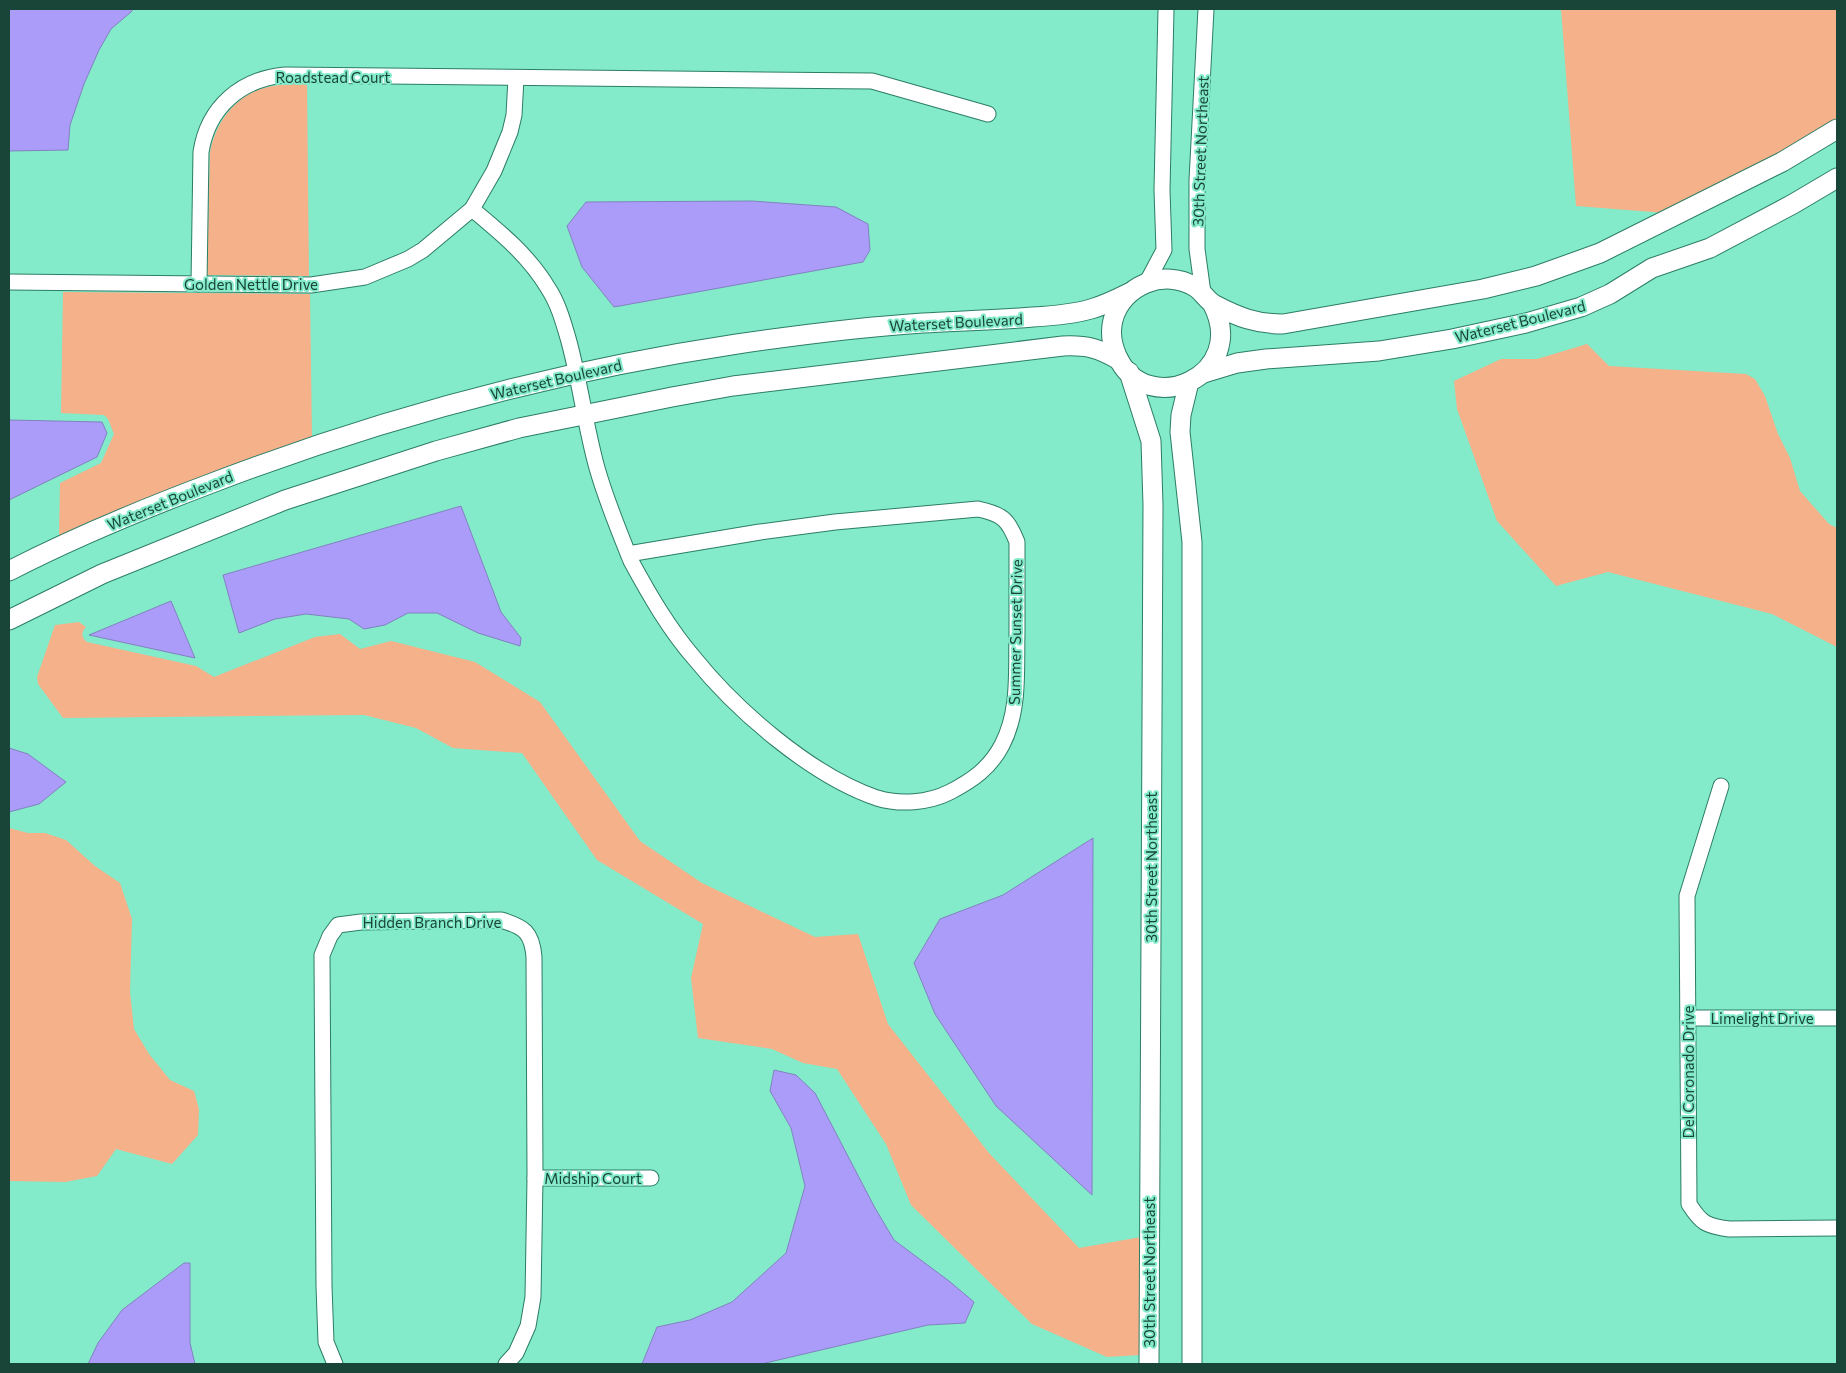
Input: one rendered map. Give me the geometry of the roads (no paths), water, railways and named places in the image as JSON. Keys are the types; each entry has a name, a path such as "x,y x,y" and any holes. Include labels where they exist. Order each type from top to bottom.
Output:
{"street":[{"path":"1147,282 1164,250 1162,190 1166,9"},
{"name":"30th Street Northeast","path":"1206,9 1197,180 1197,248 1208,298"},
{"name":"Roadstead Court","path":"199,284 201,152 204,137 216,113 226,101 236,92 264,78 286,75 872,81 988,114"},
{"path":"472,209 494,171 510,132 514,115 516,78"},
{"path":"1124,366 1112,341 1112,325 1117,310 1129,293 1147,282 1176,280 1186,282 1208,298 1250,321 1262,324 1282,324 1483,289 1536,276 1600,253 1782,162 1837,128"},
{"name":"Waterset Boulevard","path":"1196,377 1237,364 1266,359 1379,351 1452,339 1526,323 1581,307 1610,294 1652,268 1710,248 1793,204 1837,178"},
{"name":"Golden Nettle Drive","path":"9,282 311,285 365,277 408,259 423,250 472,209"},
{"name":"Summer Sunset Drive","path":"472,209 528,258 550,290 562,317 577,373 597,468 610,511 628,554 662,616 695,660 749,716 813,765 842,782 877,798 900,802 921,802 942,795 971,781 988,765 1003,744 1013,713 1016,678 1017,542 1011,527 995,513 978,509 835,522 760,532 628,554"},
{"name":"Waterset Boulevard","path":"9,571 77,538 248,469 426,410 577,373 666,355 807,333 911,324 1049,316 1088,310 1108,304 1129,293"},
{"path":"9,620 102,574 284,500 436,451 519,428 585,414 733,386 1084,345 1104,352 1124,366 1136,378 1153,386 1172,387 1196,377 1211,364 1220,345 1220,323 1208,298"},
{"name":"30th Street Northeast","path":"1124,366 1151,441 1153,505 1148,1364"},
{"path":"1192,1364 1192,542 1180,432 1181,415 1196,377"},
{"name":"Del Coronado Drive","path":"1721,786 1687,896 1689,1204 1705,1224 1728,1229 1837,1228"},
{"name":"Hidden Branch Drive","path":"335,1364 326,1342 324,1286 322,955 330,936 338,925 361,922 501,920 517,925 526,932 533,942 534,957 534,1297 528,1326 516,1353 506,1364"},
{"name":"Limelight Drive","path":"1688,1018 1837,1018"},
{"name":"Midship Court","path":"535,1178 651,1178"}]}
